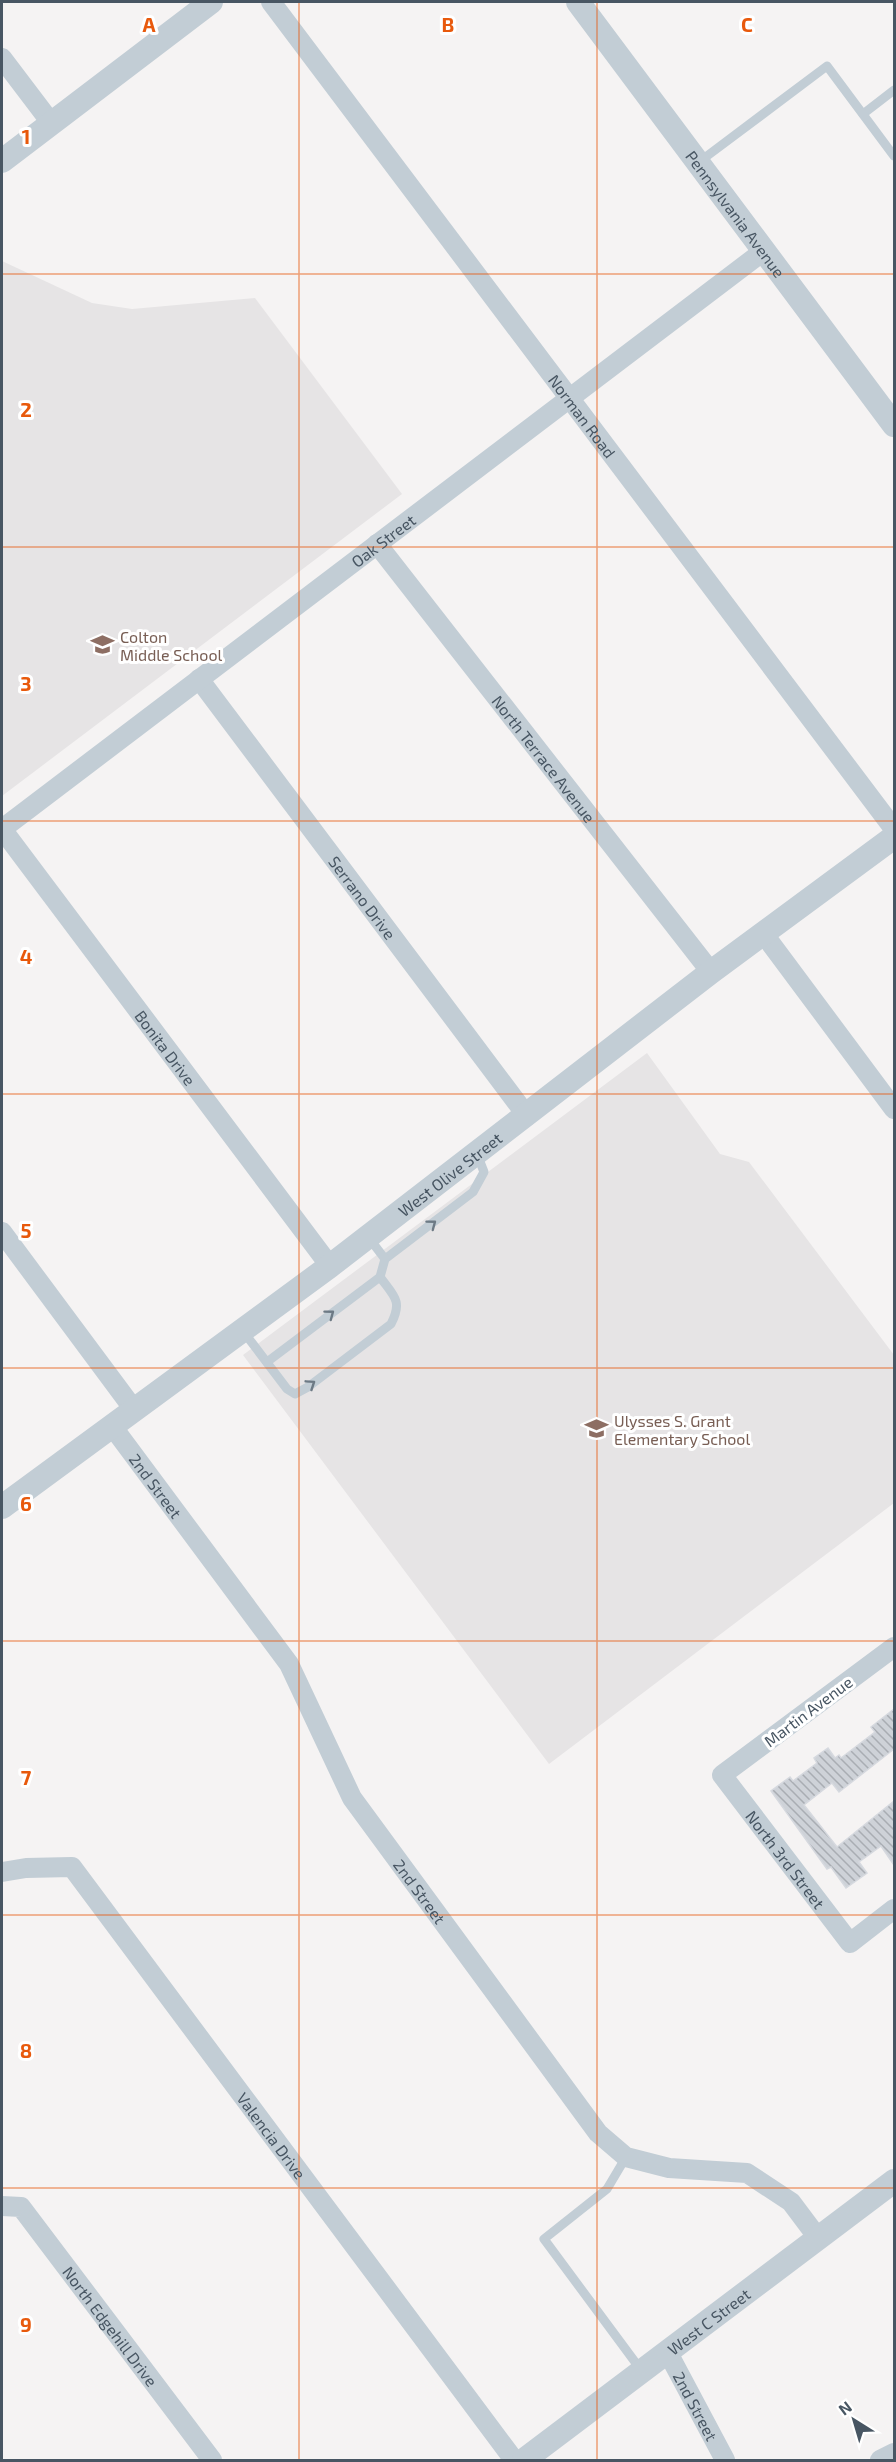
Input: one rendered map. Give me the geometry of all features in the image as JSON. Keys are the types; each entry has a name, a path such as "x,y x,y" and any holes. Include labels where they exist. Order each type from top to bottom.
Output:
{"street":[{"path":"2,162 211,2"},
{"name":"Norman Road","path":"271,2 571,397 894,829"},
{"name":"Pennsylvania Avenue","path":"578,2 894,425"},
{"path":"2,58 52,124"},
{"name":"Oak Street","path":"2,829 765,250"},
{"name":"North Terrace Avenue","path":"377,544 711,972"},
{"name":"Serrano Drive","path":"199,680 527,1116"},
{"name":"Bonita Drive","path":"2,829 330,1266"},
{"name":"West Olive Street","path":"2,1507 330,1266 711,972 894,837"},
{"path":"763,933 894,1109"},
{"path":"2,1232 135,1411"},
{"name":"2nd Street","path":"112,1426 290,1664 352,1798 598,2133 626,2157 669,2168 747,2173 791,2202 818,2238"},
{"name":"Martin Avenue","path":"722,1775 894,1647"},
{"name":"North 3rd Street","path":"722,1775 849,1943 894,1909"},
{"name":"Valencia Drive","path":"2,1872 26,1868 72,1867 514,2460"},
{"name":"West C Street","path":"524,2460 894,2181"},
{"name":"North Edgehill Drive","path":"2,2206 21,2207 212,2460"},
{"name":"2nd Street","path":"667,2351 725,2460"},
{"path":"880,2460 894,2453"}],"lane":[{"path":"699,162 826,66 894,156"},
{"path":"863,114 894,90"},
{"path":"267,1362 380,1277 385,1259 473,1192 484,1172 477,1154"},
{"path":"368,1237 385,1259"},
{"path":"243,1331 287,1389 296,1394 391,1324 397,1312 397,1300 380,1277"},
{"path":"626,2157 607,2189 544,2239 641,2370"}],"shaded area":[{"name":"Colton Middle School","path":"2,261 92,303 132,309 255,298 402,494 2,796"},
{"name":"Ulysses S. Grant Elementary School","path":"647,1053 720,1154 749,1162 894,1355 894,1503 549,1764 243,1355"}],"building":[{"path":"894,1709 894,1749 839,1792 832,1783 804,1805 837,1847 894,1801 894,1865 881,1846 859,1862 867,1873 846,1888 831,1867 827,1869 771,1791 790,1777 793,1781 817,1763 814,1758 828,1748 835,1758 839,1755 841,1758 875,1732 871,1727"}],"place":[{"name":"Colton Middle School","path":"102,645"},
{"name":"Ulysses S. Grant Elementary School","path":"596,1429"}]}
